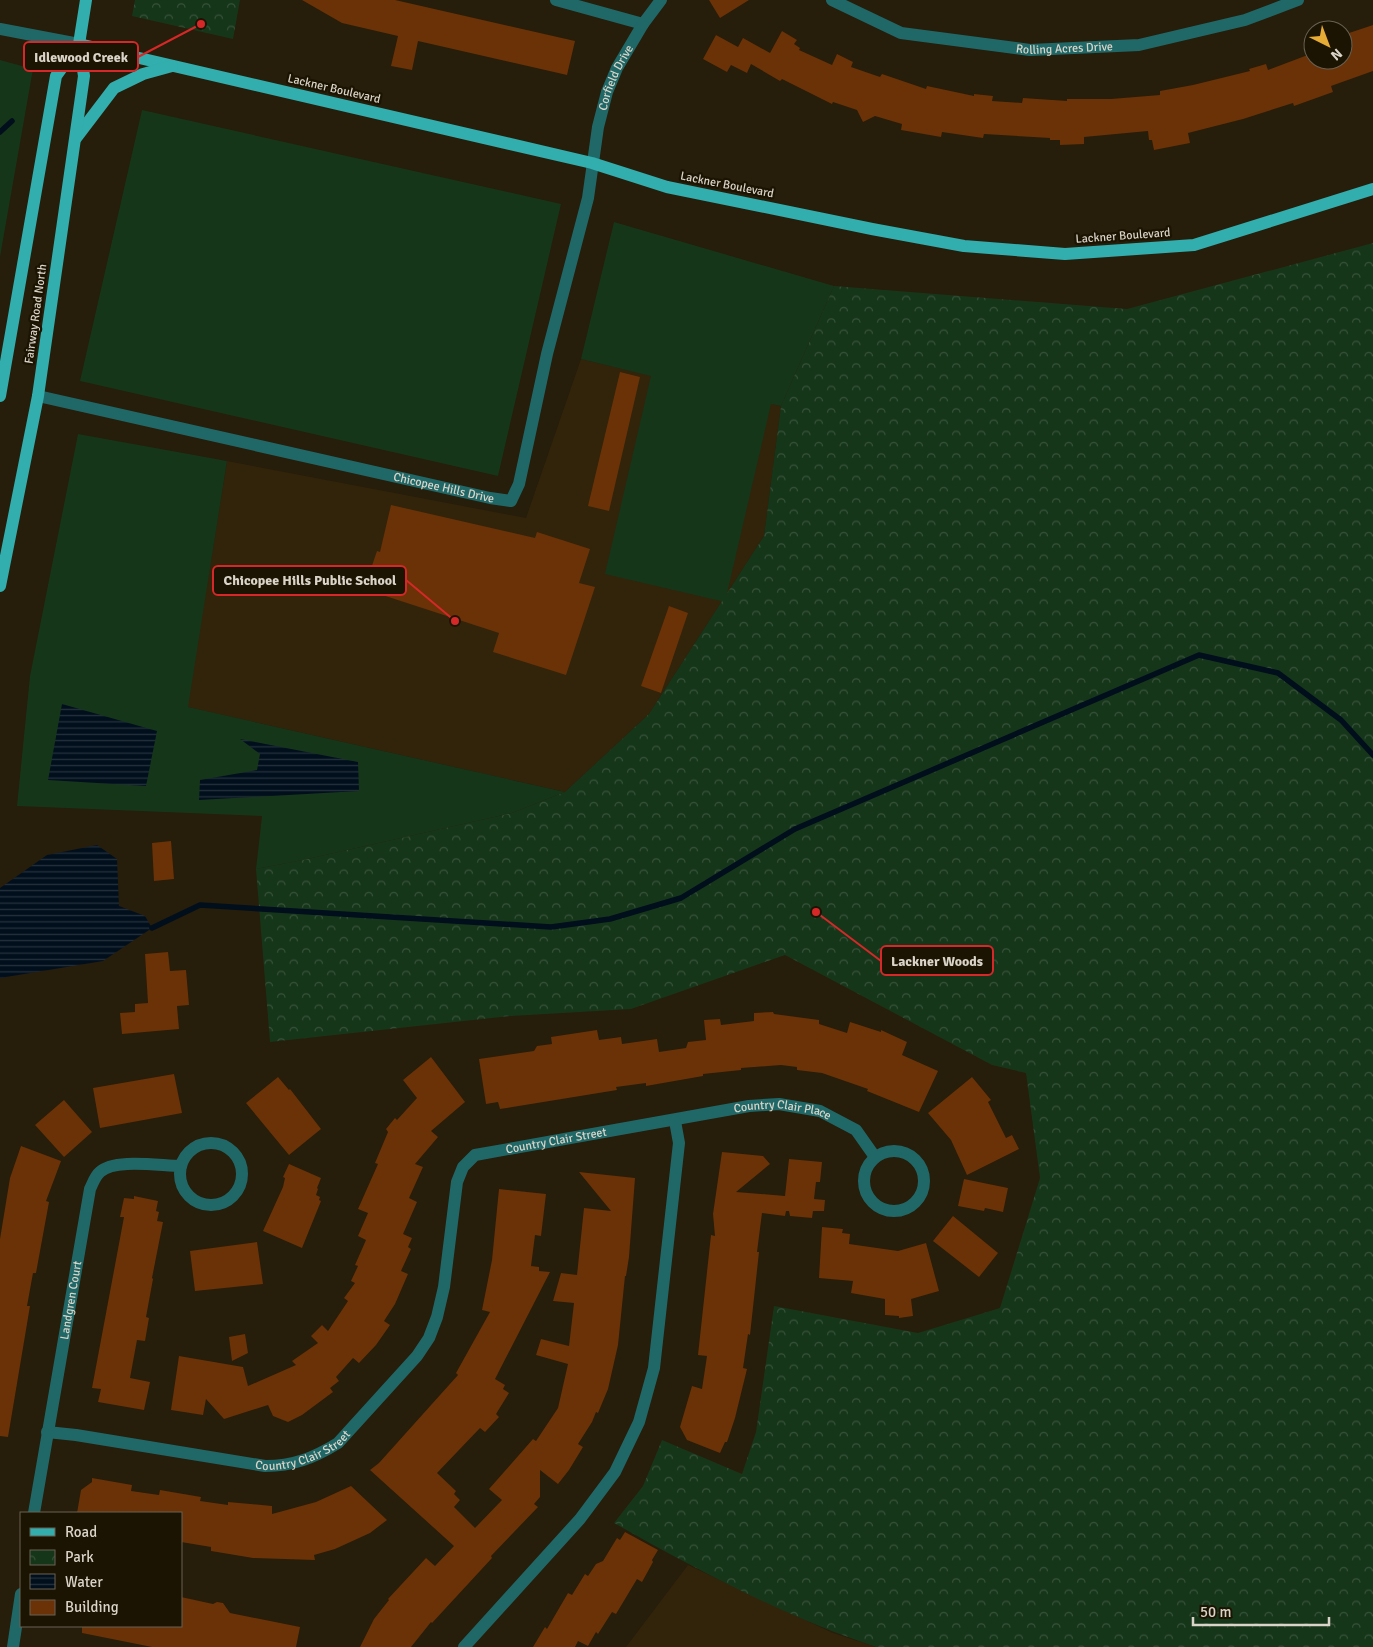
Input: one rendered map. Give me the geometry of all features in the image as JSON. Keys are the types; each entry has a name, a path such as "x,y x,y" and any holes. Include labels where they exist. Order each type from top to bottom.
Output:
{"main road":[{"name":"Fairway Road North","path":"0,586 38,396 84,76 79,44 86,0"},
{"name":"Fairway Road North","path":"0,396 56,76 79,44"},
{"name":"Lackner Boulevard","path":"79,44 592,163 667,187 964,246 1065,254 1194,245 1373,188"},
{"path":"75,139 114,88 143,74 172,66"}],"street":[{"path":"556,0 642,24"},
{"name":"Corfield Drive","path":"592,163 599,122 607,92 617,68 642,24 661,0"},
{"name":"Rolling Acres Drive","path":"832,0 901,33 1030,50 1139,45 1245,20 1298,0"},
{"path":"0,29 79,44"},
{"name":"Chicopee Hills Drive","path":"38,396 490,498 511,500 519,484 547,354 588,198 592,163"},
{"name":"Country Clair Place","path":"675,1121 749,1106 779,1104 820,1111 856,1130 875,1157"},
{"path":"464,1647 580,1519 615,1472 639,1422 654,1368 679,1143 675,1121"},
{"name":"Country Clair Street","path":"47,1432 76,1435 265,1466 288,1465 310,1459 338,1443 418,1356 429,1338 437,1317 444,1287 457,1182 463,1167 475,1155 675,1121"},
{"path":"208,1143 219,1144 230,1148 241,1162 242,1184 237,1194 228,1201 219,1205 208,1206 198,1203 189,1197 182,1188 181,1166 189,1152 198,1146 208,1143"},
{"path":"895,1151 907,1154 919,1164 924,1182 920,1195 910,1206 898,1211 890,1211 880,1208 868,1197 864,1186 864,1176 868,1165 875,1157 885,1152 895,1151"},
{"name":"Landgren Court","path":"34,1512 90,1189 99,1172 112,1164 181,1166"},
{"path":"13,1647 20,1601"}],"shaded area":[{"path":"581,359 781,406 764,536 649,714 565,792 187,707 227,461 526,518"},
{"path":"688,1565 833,1633 876,1647 626,1647"}],"green space":[{"path":"135,0 240,0 233,39 132,16"},
{"path":"0,60 33,69 0,257"},
{"path":"142,110 561,204 498,476 80,381"},
{"path":"614,222 834,286 781,406 771,404 725,602 605,574 651,376 581,359"},
{"path":"1373,243 1373,1647 876,1647 809,1622 677,1558 614,1523 643,1486 662,1440 742,1474 756,1432 774,1306 918,1333 1000,1308 1040,1178 1026,1073 992,1065 785,955 631,1009 511,1016 270,1042 256,869 512,813 565,792 649,714 764,536 781,406 834,286 1127,309"},
{"path":"78,434 227,461 188,707 565,792 512,813 256,869 262,816 17,806 30,676"}],"water":[{"path":"62,704 157,731 146,786 48,780"},
{"path":"240,739 358,762 359,791 199,800 200,780 257,770 260,754"},
{"path":"97,845 117,859 119,906 145,916 152,928 103,961 0,978 0,888 47,855"}],"building":[{"path":"302,0 395,0 575,41 567,75 418,41 412,70 391,66 398,36 342,23"},
{"path":"709,0 749,0 720,18"},
{"path":"1373,25 1373,71 1331,86 1333,92 1294,106 1293,103 1243,119 1188,133 1190,143 1154,150 1152,140 1149,140 1148,131 1084,137 1084,144 1060,145 1060,140 1050,140 1050,138 984,134 983,138 942,132 941,137 901,130 902,124 875,116 863,122 857,110 833,102 832,104 782,79 780,81 751,64 747,73 731,65 727,72 703,59 716,35 738,47 743,38 770,53 782,31 797,40 794,44 800,48 799,50 832,65 837,54 853,62 851,67 880,77 882,74 926,89 927,86 974,96 974,94 993,96 992,101 1022,103 1023,98 1067,101 1067,99 1111,99 1160,95 1160,91 1250,71 1249,69 1266,64 1268,70 1303,57 1303,70 1353,70 1353,32"},
{"path":"620,372 640,377 609,511 588,506"},
{"path":"391,505 535,538 537,532 590,549 579,583 595,587 566,675 493,652 499,633 364,589 377,551 380,552"},
{"path":"669,606 688,613 661,693 641,686"},
{"path":"171,841 174,879 154,881 152,843"},
{"path":"168,952 170,971 186,970 189,1005 177,1006 179,1029 122,1034 120,1013 135,1012 135,1004 148,1003 145,954"},
{"path":"773,1012 774,1014 819,1020 819,1024 847,1033 850,1022 881,1032 881,1030 907,1042 902,1055 938,1071 919,1112 867,1091 868,1089 822,1073 797,1070 797,1067 781,1065 741,1068 741,1070 703,1074 703,1076 646,1086 646,1083 616,1087 617,1090 500,1109 498,1102 486,1104 479,1059 534,1051 537,1046 552,1044 551,1037 597,1030 599,1040 621,1037 622,1044 657,1039 659,1052 686,1048 688,1042 706,1040 704,1020 720,1019 721,1025 754,1021 754,1013"},
{"path":"431,1057 465,1102 431,1131 438,1137 415,1164 423,1167 409,1198 417,1202 403,1234 412,1238 408,1247 411,1249 401,1271 408,1274 395,1304 384,1321 390,1325 376,1345 359,1363 353,1358 336,1377 339,1381 330,1388 333,1392 302,1415 288,1422 273,1416 268,1405 224,1419 206,1399 203,1415 171,1410 179,1356 243,1367 248,1386 296,1365 292,1361 318,1343 311,1336 322,1325 328,1331 348,1301 344,1298 355,1283 351,1281 358,1266 355,1265 366,1240 358,1236 368,1213 358,1209 378,1164 375,1163 388,1132 386,1129 417,1098 403,1080"},
{"path":"174,1074 182,1113 100,1128 93,1088"},
{"path":"278,1077 290,1089 321,1129 289,1155 246,1103"},
{"path":"972,1077 991,1100 988,1102 1006,1138 1012,1135 1019,1149 967,1175 951,1140 928,1113"},
{"path":"64,1100 92,1132 64,1157 35,1125"},
{"path":"21,1146 61,1161 46,1201 49,1202 36,1273 33,1273 27,1306 30,1306 8,1437 0,1436 0,1239 10,1178"},
{"path":"722,1152 763,1156 770,1164 736,1192 785,1196 789,1159 822,1162 820,1182 816,1182 814,1199 825,1200 824,1211 813,1211 812,1218 790,1216 789,1211 786,1211 785,1216 762,1213 750,1335 748,1334 743,1368 747,1369 735,1418 727,1442 725,1442 720,1453 687,1440 680,1427 692,1386 702,1389 707,1356 698,1355 711,1235 715,1236 713,1214"},
{"path":"289,1164 321,1178 316,1195 320,1197 319,1200 321,1201 302,1248 263,1231 283,1187 285,1178 283,1177"},
{"path":"579,1172 635,1178 629,1257 625,1276 618,1345 608,1389 598,1413 596,1412 578,1444 583,1447 558,1484 540,1470 540,1497 534,1504 538,1507 431,1622 411,1647 360,1647 374,1619 388,1599 426,1558 435,1566 454,1546 370,1470 379,1463 458,1375 456,1373 490,1312 482,1310 492,1260 499,1189 546,1194 541,1236 535,1235 531,1266 539,1267 539,1271 550,1272 495,1379 505,1385 503,1389 509,1393 496,1414 499,1417 485,1432 480,1428 437,1473 456,1491 454,1494 460,1500 454,1507 475,1528 502,1500 489,1489 533,1439 536,1441 558,1408 568,1364 536,1355 541,1339 569,1346 574,1303 553,1301 561,1273 577,1275 584,1208 611,1211"},
{"path":"964,1179 1008,1188 1003,1212 985,1208 984,1211 958,1206"},
{"path":"134,1196 158,1201 156,1211 159,1212 157,1221 163,1222 146,1317 149,1318 145,1341 137,1340 130,1378 150,1382 144,1410 98,1402 101,1389 92,1388 124,1217 120,1217 124,1198 134,1199"},
{"path":"953,1216 998,1253 979,1277 933,1241"},
{"path":"822,1227 843,1229 842,1233 850,1234 849,1244 898,1251 926,1243 939,1291 911,1299 913,1316 899,1318 899,1316 885,1315 885,1299 851,1293 853,1281 819,1278"},
{"path":"257,1242 263,1284 195,1291 190,1251"},
{"path":"245,1334 248,1353 232,1361 229,1337"},
{"path":"92,1478 132,1485 131,1491 159,1495 160,1490 201,1497 200,1501 228,1505 228,1502 272,1506 272,1514 316,1502 351,1486 387,1520 370,1533 335,1549 314,1555 315,1560 253,1558 211,1551 211,1547 182,1542 182,1512 77,1512 81,1490 92,1482"},
{"path":"625,1532 658,1550 642,1582 637,1579 616,1614 612,1612 598,1634 596,1632 588,1646 578,1641 575,1647 533,1647 545,1627 547,1629 568,1593 572,1595 585,1574 588,1576 596,1564 603,1561 617,1538 620,1540"},
{"path":"182,1597 213,1604 217,1602 223,1603 230,1613 300,1627 296,1647 152,1647 82,1633 82,1627 182,1627"}],"waterway":[{"path":"0,132 12,121"},
{"path":"152,928 200,905 551,927 610,919 681,898 795,829 1199,655 1278,673 1341,720 1373,755"}],"place":[{"name":"Idlewood Creek","path":"201,24"},
{"name":"Chicopee Hills Public School","path":"455,621"},
{"name":"Lackner Woods","path":"816,912"}]}
